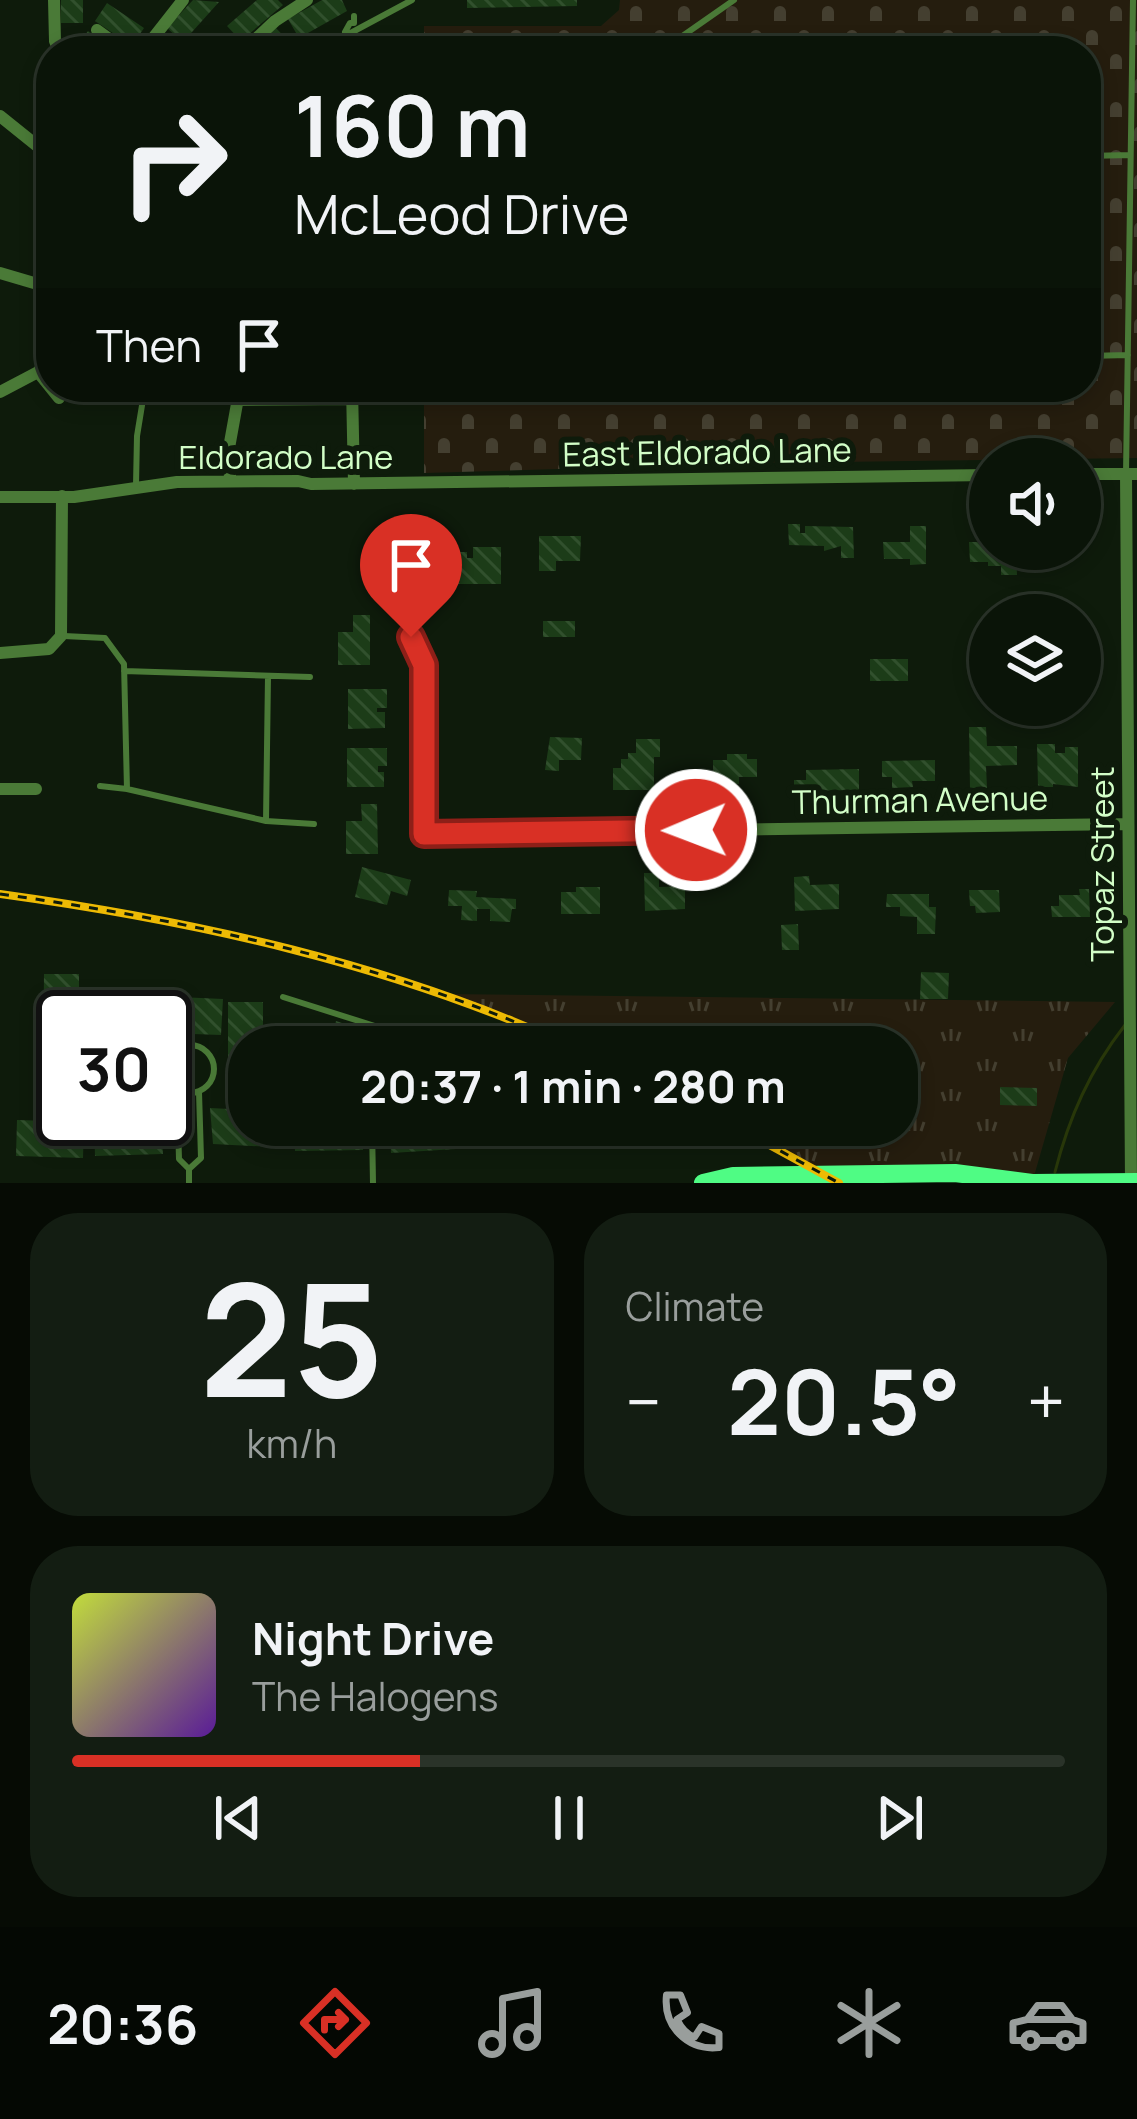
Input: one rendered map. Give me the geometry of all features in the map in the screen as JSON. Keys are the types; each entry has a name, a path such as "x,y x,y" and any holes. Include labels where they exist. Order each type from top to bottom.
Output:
{"main road":[{"path":"704,1183 733,1176 955,1173 1031,1183 1134,1182"}],"street":[{"path":"54,0 55,36"},
{"path":"258,36 308,0"},
{"path":"153,36 178,2"},
{"path":"97,30 105,36"},
{"path":"0,116 36,145"},
{"path":"0,273 36,284"},
{"path":"0,392 36,373"},
{"path":"230,482 229,448 238,402"},
{"path":"352,402 354,484"},
{"path":"1101,474 1132,474"},
{"name":"Topaz Street","path":"1132,474 1128,824 1134,1182"},
{"name":"East Eldorado Lane","path":"424,483 969,475"},
{"name":"Eldorado Lane","path":"143,488 230,482 424,483"},
{"path":"0,497 143,488"},
{"path":"0,653 49,649 61,636 62,496"},
{"name":"Thurman Avenue","path":"411,637 424,665 424,834 1128,824"},
{"path":"0,789 36,789"}],"lane":[{"path":"342,36 355,23 412,0"},
{"path":"682,36 734,0"},
{"path":"1132,474 1128,356 1133,299 1133,0"},
{"path":"1101,158 1133,161"},
{"path":"1101,356 1128,356"},
{"path":"143,402 137,436 143,488"},
{"path":"61,636 105,638 124,664 127,789"},
{"path":"124,671 310,677"},
{"path":"266,821 268,676"},
{"path":"100,786 266,821 314,824"},
{"path":"283,998 373,1026"},
{"path":"192,1046 208,1053 214,1067 211,1082 200,1092 192,1092"},
{"path":"189,1169 201,1158 200,1092"},
{"path":"179,1146 179,1159 189,1169 189,1183"},
{"path":"372,1146 373,1183"}],"green space":[{"path":"620,0 1137,0 1137,458 1101,458 1101,438 969,438 969,460 424,473 424,402 1101,402 1101,36 424,36 424,26 601,26 619,10"},
{"path":"438,994 1115,1002 1068,1058 1032,1183 823,1174 772,1146 918,1146 918,1026 520,1026"}],"building":[{"path":"61,0 83,0 83,23 61,23"},
{"path":"193,0 219,2 188,36 176,36 167,28"},
{"path":"257,0 278,0 283,5 247,36 236,36 227,26"},
{"path":"322,0 342,0 347,11 303,36 288,19"},
{"path":"467,0 577,0 577,6 467,8"},
{"path":"107,3 144,28 139,36 117,36 95,21"},
{"path":"788,524 800,524 800,533 805,533 805,526 853,527 854,558 841,558 841,546 824,551 824,546 789,545"},
{"path":"910,526 926,526 926,564 884,559 883,542 910,542"},
{"path":"539,536 581,536 580,561 556,561 556,571 539,571"},
{"path":"473,547 501,547 501,584 455,584 453,552 467,552 467,558 473,558"},
{"path":"387,556 415,556 416,588 388,589"},
{"path":"353,615 370,615 370,665 338,665 338,632 353,632"},
{"path":"543,621 575,621 575,637 543,637"},
{"path":"870,659 908,659 908,681 870,681"},
{"path":"348,689 387,689 387,708 377,708 385,712 385,728 348,729"},
{"path":"969,727 986,727 987,746 1017,746 1017,765 986,766 987,788 970,788"},
{"path":"550,737 582,738 581,760 559,760 559,771 545,770"},
{"path":"636,739 660,739 660,757 654,757 654,790 613,790 613,768 621,768 621,759 628,759 628,753 636,753"},
{"path":"1037,744 1055,744 1055,753 1078,747 1078,787 1038,787"},
{"path":"347,748 387,748 387,766 378,766 378,772 384,772 384,787 347,787"},
{"path":"727,754 757,759 757,777 739,777 739,784 713,778 713,760 727,760"},
{"path":"935,760 935,781 912,781 913,787 892,788 892,777 882,777 882,761"},
{"path":"859,769 859,790 794,791 794,780 806,780 806,770"},
{"path":"361,804 377,804 378,854 346,854 346,821 362,821"},
{"path":"362,867 411,880 407,896 391,891 387,905 355,897"},
{"path":"644,873 659,873 659,887 685,886 685,909 645,911"},
{"path":"809,876 810,885 839,884 839,909 795,911 794,877"},
{"path":"576,887 600,887 600,914 561,914 561,892 576,892"},
{"path":"1079,889 1089,889 1090,917 1052,917 1051,906 1059,906 1059,895 1080,895"},
{"path":"449,890 516,899 516,909 512,909 510,922 490,921 490,909 477,909 477,921 461,920 462,906 448,906"},
{"path":"969,890 999,890 1000,912 976,913 975,906 970,906"},
{"path":"887,894 929,894 929,907 936,907 935,934 917,934 917,917 900,916 900,907 886,907"},
{"path":"798,924 799,950 782,950 781,925"},
{"path":"921,972 949,973 948,999 920,999"},
{"path":"44,974 79,974 79,990 44,990"},
{"path":"117,987 152,987 152,990"},
{"path":"192,998 223,999 221,1035 192,1034"},
{"path":"228,1002 263,1002 263,1026 228,1026"},
{"path":"1000,1087 1037,1088 1037,1106 1000,1105"},
{"path":"210,1108 228,1109 228,1145 213,1144"},
{"path":"17,1120 36,1121 36,1146 83,1146 83,1158 16,1156"},
{"path":"95,1146 163,1146 163,1154 95,1156"},
{"path":"295,1146 363,1146 363,1150 295,1151"},
{"path":"391,1146 456,1146 456,1149 391,1153"}],"waterway":[{"path":"1055,1172 1082,1095 1125,1025"}],"railway":[{"path":"0,894 147,918 292,950 435,992 523,1026"},
{"path":"771,1146 839,1183"}],"route":[{"path":"411,637 424,665 424,834 696,830"}]}
